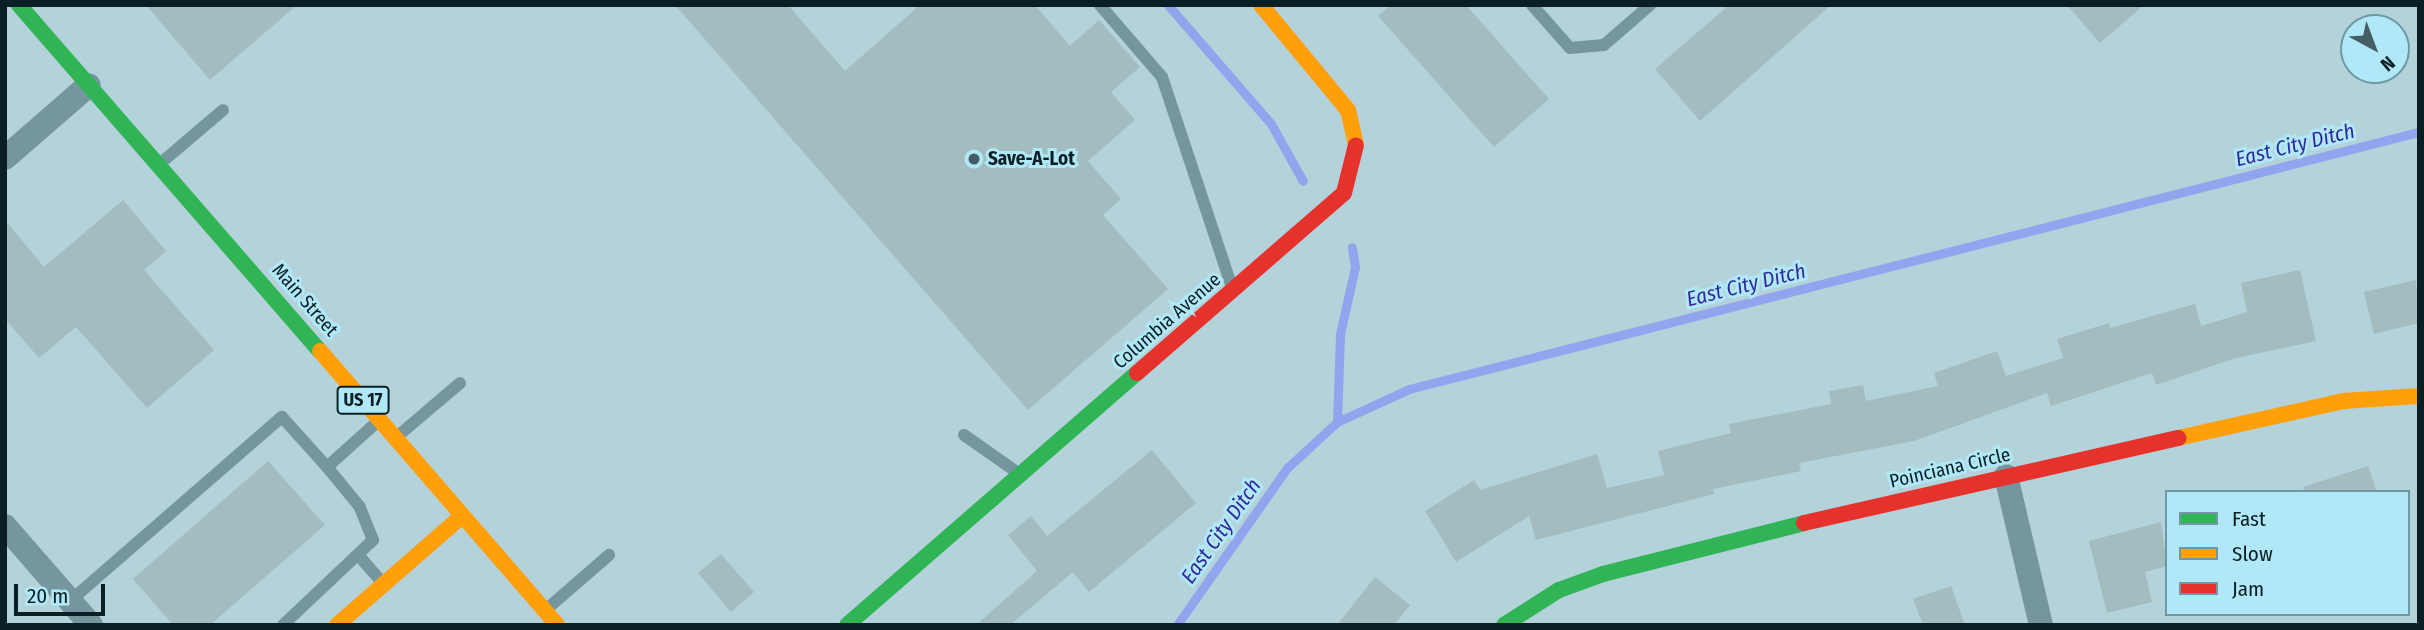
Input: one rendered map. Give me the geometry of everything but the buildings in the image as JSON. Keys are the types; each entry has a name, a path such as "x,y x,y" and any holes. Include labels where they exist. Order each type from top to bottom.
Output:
{"street":[{"name":"Main Street","path":"19,5 160,164 557,625"},
{"name":"Columbia Avenue","path":"847,625 1344,193 1357,148 1348,110 1337,92 1261,5"},
{"path":"5,158 89,85"},
{"name":"Poinciana Circle","path":"1504,625 1559,590 1603,574 2006,476 2343,401 2419,396"},
{"path":"2006,476 2041,625"},
{"path":"337,625 463,516"},
{"path":"5,526 91,625"}],"lane":[{"path":"1100,5 1162,77 1233,292"},
{"path":"1532,5 1570,48 1604,45 1650,5"},
{"path":"160,164 223,110"},
{"path":"396,438 460,383"},
{"path":"70,601 282,417 327,467 370,526 373,540 360,557 283,625"},
{"path":"327,467 380,419"},
{"path":"964,435 1021,476"},
{"path":"545,611 609,555"},
{"path":"360,557 384,584"}],"waterway":[{"path":"1168,5 1271,124 1303,181"},
{"name":"East City Ditch","path":"1177,625 1287,468 1337,422 1409,389 2419,132"},
{"path":"1337,422 1340,334 1355,267 1352,247"}],"traffic: fast":[{"path":"19,5 320,351"},
{"path":"847,625 1137,373"},
{"path":"1504,625 1559,590 1603,574 1804,523"}],"traffic: slow":[{"path":"1261,5 1348,110 1356,145"},
{"path":"320,351 557,625"},
{"path":"2178,438 2343,401 2419,396"},
{"path":"337,625 462,516"}],"traffic: jam":[{"path":"1137,373 1344,193 1356,145"},
{"path":"1804,523 2178,438"}],"place":[{"name":"Save-A-Lot","path":"974,159"}]}
